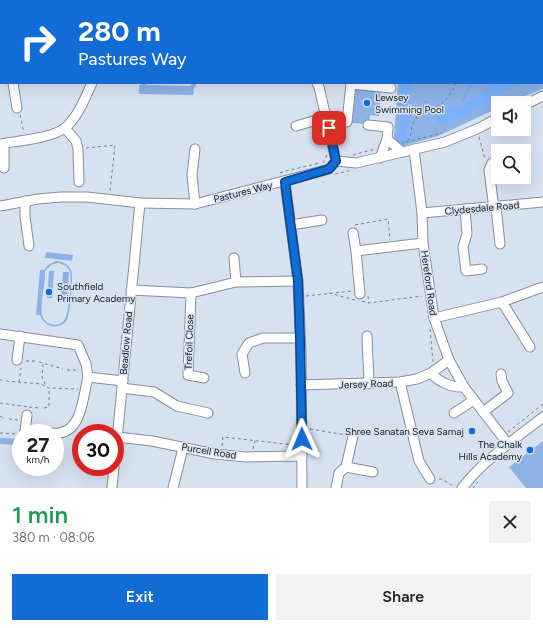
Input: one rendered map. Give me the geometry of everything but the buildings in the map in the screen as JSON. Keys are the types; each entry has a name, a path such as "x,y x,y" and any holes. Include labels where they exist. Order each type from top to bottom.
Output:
{"street":[{"path":"13,84 17,108"},
{"path":"4,168 2,144 55,133 65,128 84,101 92,84"},
{"path":"317,84 327,117 336,161 356,163 380,158 401,148"},
{"path":"347,122 350,84 391,88"},
{"path":"531,102 543,96"},
{"path":"296,126 327,117"},
{"path":"387,139 401,148 414,149 445,142 491,122"},
{"path":"368,125 388,127 387,139 380,158"},
{"path":"65,128 76,141 78,149 79,182"},
{"path":"195,149 192,175 195,204"},
{"name":"Hereford Road","path":"414,149 422,213 423,243 434,318 449,360 464,387 508,444"},
{"name":"Pastures Way","path":"0,206 25,201 87,197 140,203 195,204 283,178 329,169 336,161"},
{"path":"491,165 489,170 492,201 496,207 500,244"},
{"path":"283,178 298,281 302,488"},
{"path":"25,201 25,216 30,246"},
{"name":"Clydesdale Road","path":"422,213 543,202"},
{"name":"Beadlow Road","path":"118,424 140,203"},
{"path":"465,209 467,234 463,247 466,271 482,269"},
{"path":"291,225 322,220"},
{"path":"353,233 356,251 359,296"},
{"path":"356,251 423,243"},
{"path":"234,258 236,282"},
{"path":"131,290 191,293 236,282 298,281"},
{"path":"434,318 502,302 543,287"},
{"name":"Trefoil Close","path":"191,293 188,375 204,378"},
{"path":"502,302 530,347"},
{"path":"0,334 78,345 86,364 87,374 85,389 78,421 70,429 64,431"},
{"path":"17,360 20,336"},
{"path":"367,336 369,384"},
{"path":"244,373 242,354 249,343 263,338 300,338"},
{"name":"Jersey Road","path":"301,385 400,382 417,379 430,373 449,360"},
{"path":"430,373 437,380 458,388 464,387"},
{"path":"87,374 122,385 154,392 177,406 208,413"},
{"path":"483,412 508,393 502,382 501,374"},
{"path":"400,382 419,461 430,479"},
{"path":"454,413 474,400"},
{"path":"26,424 27,414"},
{"path":"462,488 482,465 543,417"},
{"path":"336,488 339,473 346,467 352,436"},
{"name":"Purcell Road","path":"124,438 152,441 221,455 264,457 302,456"},
{"path":"173,488 178,475 183,448"},
{"path":"346,467 373,472"},
{"path":"112,488 113,476"}],"path":[{"path":"415,120 418,116 442,103 451,94 456,84"},
{"path":"401,148 404,142 410,139 411,130 415,120 426,104 426,101"},
{"path":"17,108 20,114 25,140"},
{"path":"477,129 489,170"},
{"path":"404,142 442,133"},
{"path":"78,149 115,145 109,194"},
{"path":"353,155 380,148"},
{"path":"283,178 286,171 323,162 328,152"},
{"path":"353,233 353,226 388,218 391,247"},
{"path":"298,297 329,293 359,296 369,303 430,294"},
{"path":"329,293 359,296"},
{"path":"17,360 35,361"},
{"path":"17,360 21,364 19,383"},
{"path":"40,362 63,369"},
{"path":"44,364 42,377 46,386"},
{"path":"67,370 87,374"},
{"path":"6,381 41,384 49,388 85,389"},
{"path":"44,408 49,407 49,388"},
{"path":"0,403 27,414"},
{"path":"507,433 543,404"},
{"path":"9,419 27,414"},
{"path":"0,416 5,419"},
{"path":"302,428 352,436"},
{"path":"0,433 12,434"},
{"path":"221,455 223,437 302,446"},
{"path":"253,450 255,440"},
{"path":"430,479 441,479 452,485"}],"shaded area":[{"path":"141,84 190,86 192,84 196,84 193,95 139,94 139,85 142,85"},
{"path":"398,84 543,84 543,89 526,96 491,96 491,111 438,136 393,149"},
{"path":"401,84 411,84 410,121 407,130 407,144 398,147 395,135 398,129 400,117"},
{"path":"491,84 523,84 513,87 498,96 491,96 491,100 469,114 439,125 435,116 447,108 465,104"},
{"name":"Lewsey Swimming Pool","path":"365,88 381,89 379,116 370,115 369,124 352,123 354,90 365,90"},
{"path":"46,252 73,255 72,261 45,258"},
{"path":"56,261 63,262 70,268 72,274 68,316 67,320 60,326 48,325 40,315 36,315 40,270 44,270 48,265","holes":["60,263 66,266 70,272 71,281 69,303 65,319 59,324 55,325 48,323 43,318 42,303 45,271 51,265"]},
{"path":"49,271 54,271 52,298 47,298"},
{"path":"63,272 69,272 67,300 61,299"},
{"path":"0,438 12,439 12,445 0,444"},
{"path":"543,441 543,488 526,488 509,467"}],"waterway":[{"path":"463,100 471,84"}],"place":[{"name":"Lewsey Swimming Pool","path":"367,103"},
{"name":"Southfield Primary Academy","path":"49,292"},
{"name":"Shree Sanatan Seva Samaj","path":"472,431"},
{"name":"The Chalk Hills Academy","path":"530,450"}],"route":[{"path":"302,439 298,281 285,182 329,169 336,161 329,128"}]}
